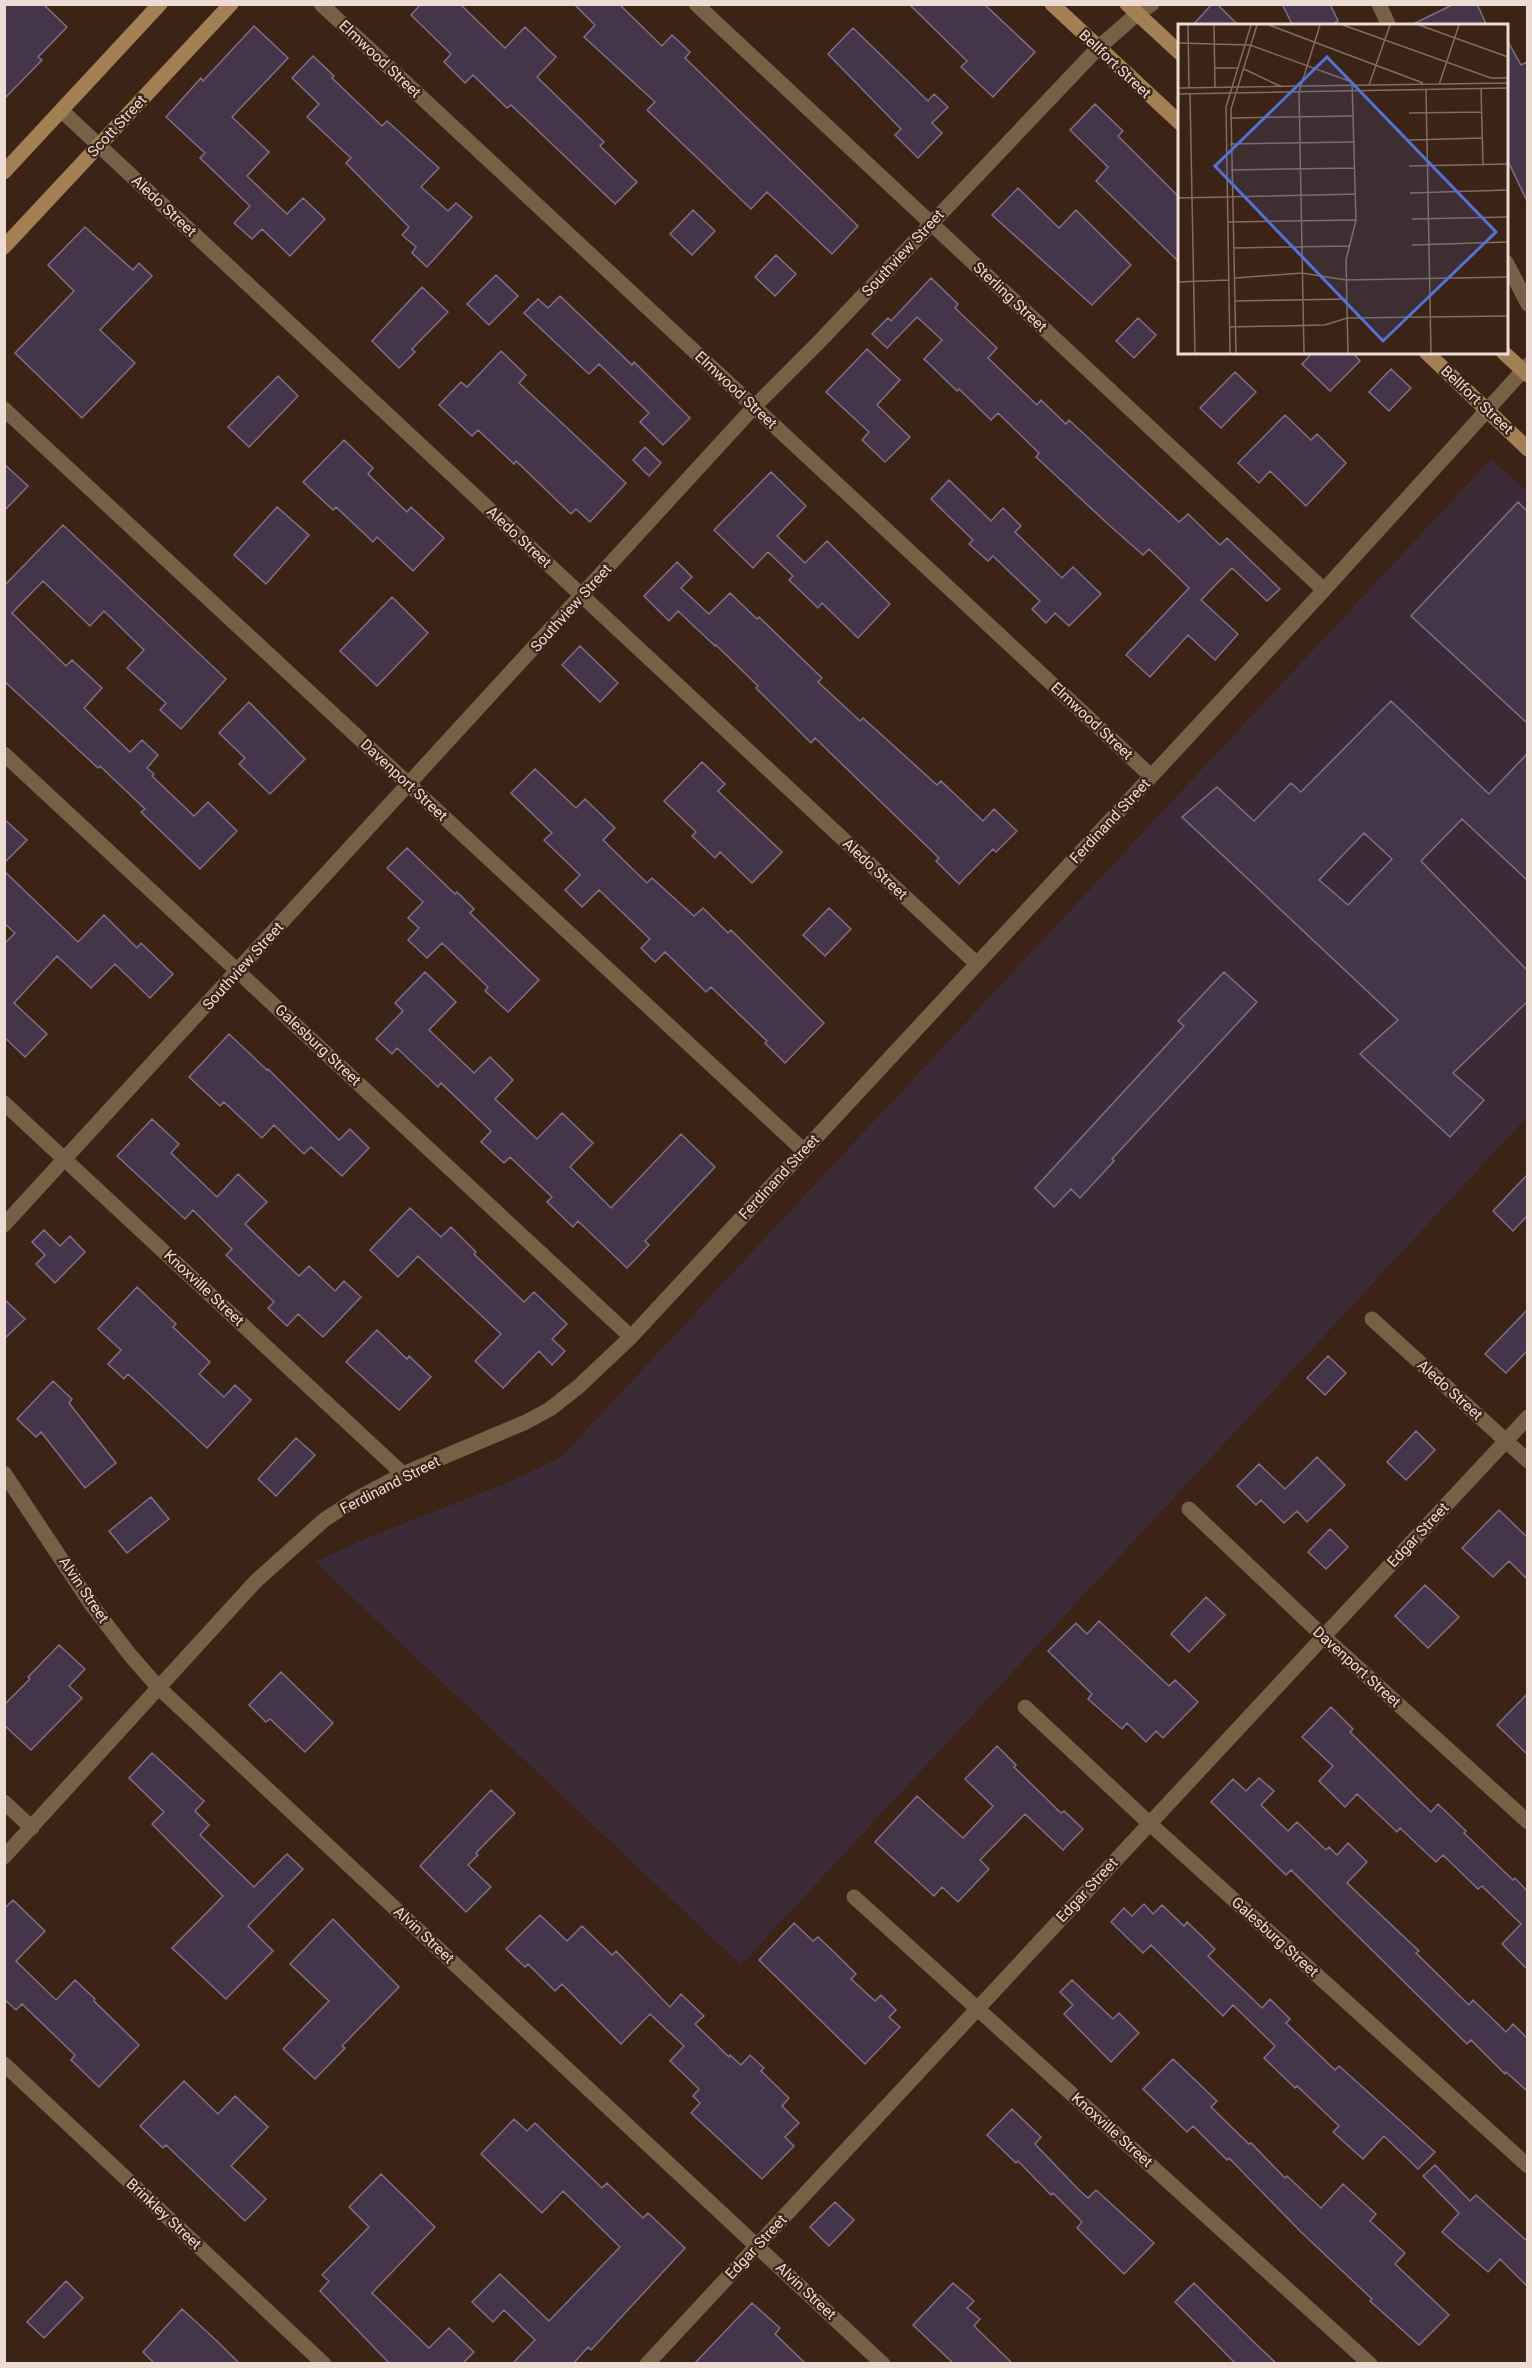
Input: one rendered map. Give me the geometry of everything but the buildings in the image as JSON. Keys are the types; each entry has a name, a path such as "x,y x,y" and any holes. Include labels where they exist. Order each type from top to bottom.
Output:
{"main road":[{"path":"4,172 160,4"},
{"name":"Scott Street","path":"4,248 231,4"},
{"name":"Bellfort Street","path":"1052,4 1178,122"},
{"path":"1132,9 1178,52"},
{"name":"Bellfort Street","path":"1428,354 1527,449"},
{"path":"1506,354 1526,370"}],"street":[{"name":"Elmwood Street","path":"321,4 1151,776"},
{"name":"Sterling Street","path":"696,4 1324,590"},
{"name":"Southview Street","path":"4,1225 239,972 754,407 819,342 1098,48 1132,9 1152,4"},
{"path":"1379,4 1388,24"},
{"name":"Aledo Street","path":"62,111 977,964"},
{"path":"1508,266 1527,304"},
{"name":"Ferdinand Street","path":"4,1857 256,1581 291,1547 356,1498 402,1474 526,1422 550,1409 578,1387 631,1337 1526,370"},
{"name":"Davenport Street","path":"4,409 803,1150"},
{"name":"Galesburg Street","path":"4,754 631,1337"},
{"name":"Knoxville Street","path":"4,1102 402,1474"},
{"name":"Aledo Street","path":"1372,1319 1527,1461"},
{"name":"Edgar Street","path":"647,2364 976,2007 1527,1417"},
{"name":"Alvin Street","path":"4,1473 92,1604 130,1655 158,1687 884,2364"},
{"name":"Davenport Street","path":"1189,1509 1323,1636 1527,1822"},
{"name":"Galesburg Street","path":"1024,1707 1149,1824 1527,2166"},
{"path":"4,1802 32,1828"},
{"name":"Knoxville Street","path":"854,1897 1370,2364"},
{"name":"Brinkley Street","path":"4,2064 324,2364"}],"shaded area":[{"path":"1491,459 1527,492 1527,1117 741,1965 315,1562 364,1539 509,1482 561,1457"}]}
